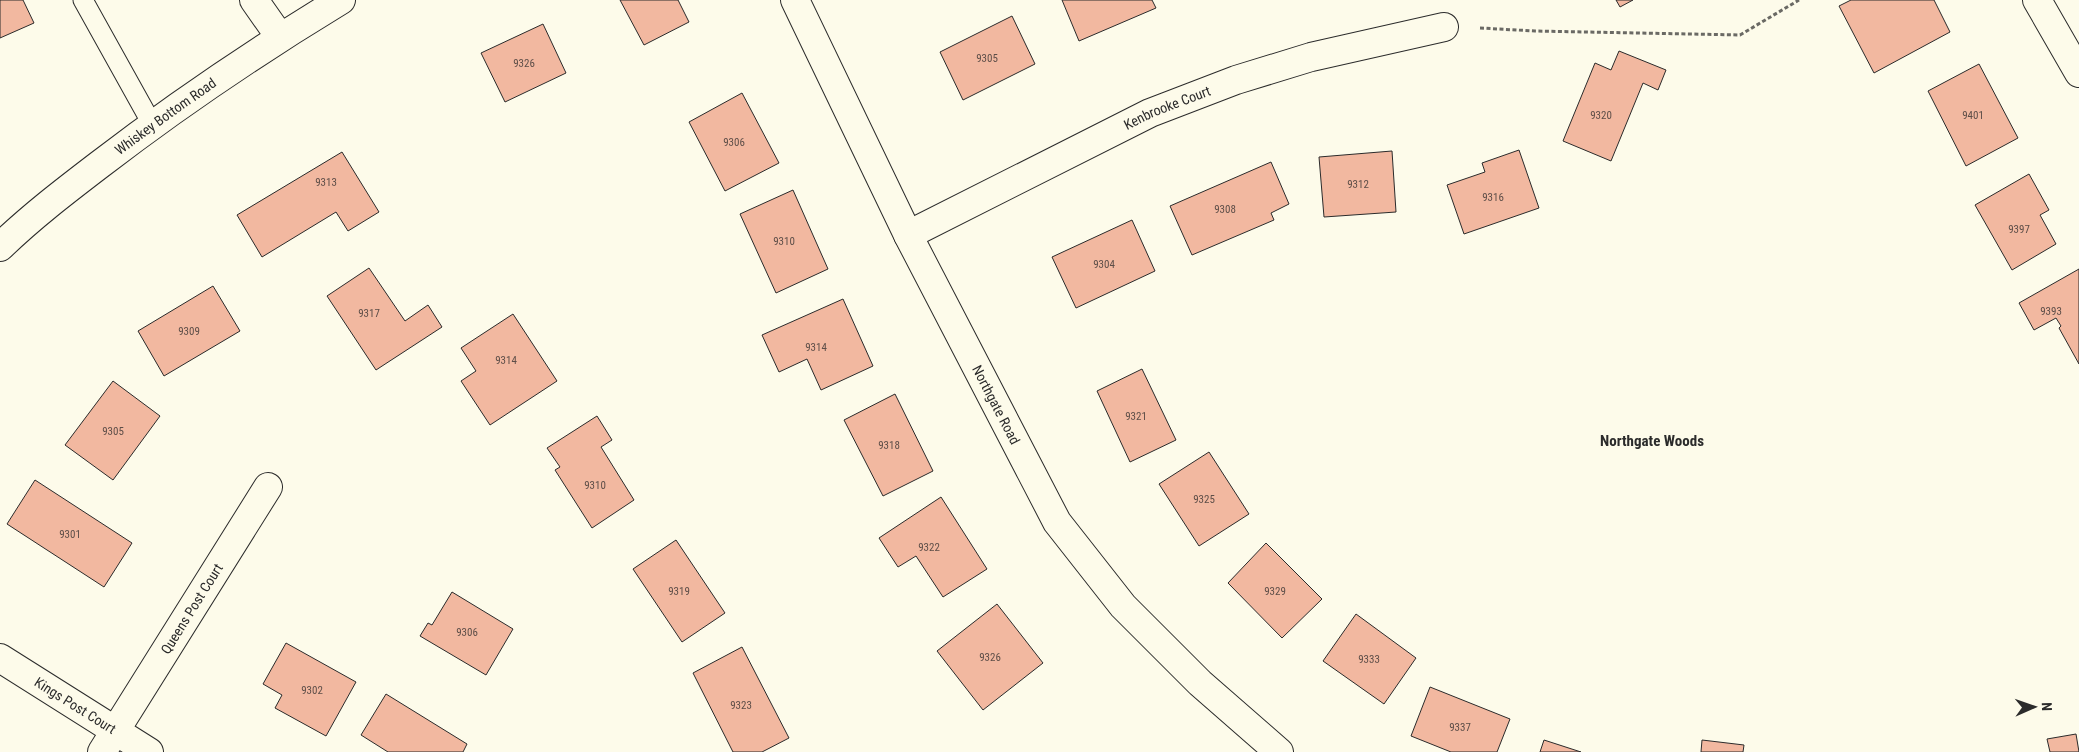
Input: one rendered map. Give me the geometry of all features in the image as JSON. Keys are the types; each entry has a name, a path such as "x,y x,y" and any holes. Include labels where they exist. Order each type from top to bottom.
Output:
{"street":[{"path":"254,0 280,38"},
{"name":"Whiskey Bottom Road","path":"0,247 30,219 152,124 280,38 341,0"},
{"name":"Northgate Road","path":"795,0 908,235 1057,522 1123,606 1200,683 1279,752"},
{"path":"2037,0 2079,73"},
{"name":"Kenbrooke Court","path":"908,235 1150,113 1236,80 1311,57 1444,26"},
{"name":"Queens Post Court","path":"109,742 268,487"},
{"name":"Kings Post Court","path":"0,658 109,742 149,752"}],"lane":[{"path":"83,0 152,124"}],"path":[{"path":"1444,26 1534,32 1740,35 1799,0"}],"building":[{"path":"0,0 23,0 34,23 0,38"},
{"path":"620,0 678,0 689,22 644,45"},
{"path":"1062,0 1152,0 1156,8 1079,41"},
{"path":"1616,0 1633,0 1620,7"},
{"path":"1851,0 1934,0 1950,32 1874,73 1839,6"},
{"path":"1012,16 1035,64 963,100 940,52"},
{"path":"543,24 566,73 505,102 481,53"},
{"path":"1619,51 1666,70 1658,90 1643,83 1611,161 1563,141 1595,63 1611,70"},
{"path":"1979,64 2018,138 1966,166 1928,91"},
{"path":"742,93 779,163 725,191 689,122"},
{"path":"1519,150 1539,208 1464,234 1447,185 1485,172 1482,163"},
{"path":"1392,151 1396,212 1324,217 1319,157"},
{"path":"342,152 379,212 348,231 336,212 262,257 237,215"},
{"path":"1271,162 1289,204 1271,213 1274,220 1192,255 1170,206"},
{"path":"2029,174 2049,210 2040,215 2056,244 2012,270 1975,205"},
{"path":"793,190 828,269 776,293 740,214"},
{"path":"1132,220 1155,271 1076,308 1052,257"},
{"path":"369,268 405,321 428,305 442,327 376,370 327,296"},
{"path":"2079,269 2079,364 2059,328 2061,326 2056,318 2034,330 2019,303"},
{"path":"213,286 240,331 164,376 138,331"},
{"path":"843,299 873,366 821,390 807,359 779,372 762,335"},
{"path":"513,314 557,381 490,425 461,381 476,371 461,348"},
{"path":"1142,369 1176,440 1130,462 1097,391"},
{"path":"113,381 160,416 113,480 65,445"},
{"path":"895,394 933,471 883,496 844,420"},
{"path":"597,416 612,440 601,447 634,500 592,528 555,470 560,467 547,448"},
{"path":"1209,452 1249,514 1199,546 1159,484"},
{"path":"35,480 132,543 104,587 7,524"},
{"path":"941,497 987,569 943,597 916,556 898,567 879,538"},
{"path":"676,540 725,613 682,642 633,569"},
{"path":"1266,543 1322,599 1282,638 1228,583"},
{"path":"452,592 513,629 486,675 420,636 428,623 432,625"},
{"path":"997,604 1043,663 983,710 937,651"},
{"path":"1356,614 1416,658 1384,704 1323,661"},
{"path":"286,643 356,682 326,736 275,708 282,695 263,684"},
{"path":"742,647 789,738 762,752 733,752 693,673"},
{"path":"1430,687 1510,719 1497,752 1451,752 1411,736"},
{"path":"386,694 467,744 463,752 388,752 361,735"},
{"path":"2076,734 2079,752 2050,752 2047,739"},
{"path":"1544,740 1581,752 1540,752"},
{"path":"1702,740 1744,745 1743,752 1701,752"}],"district":[{"name":"Northgate Woods","path":"1652,441"}]}
